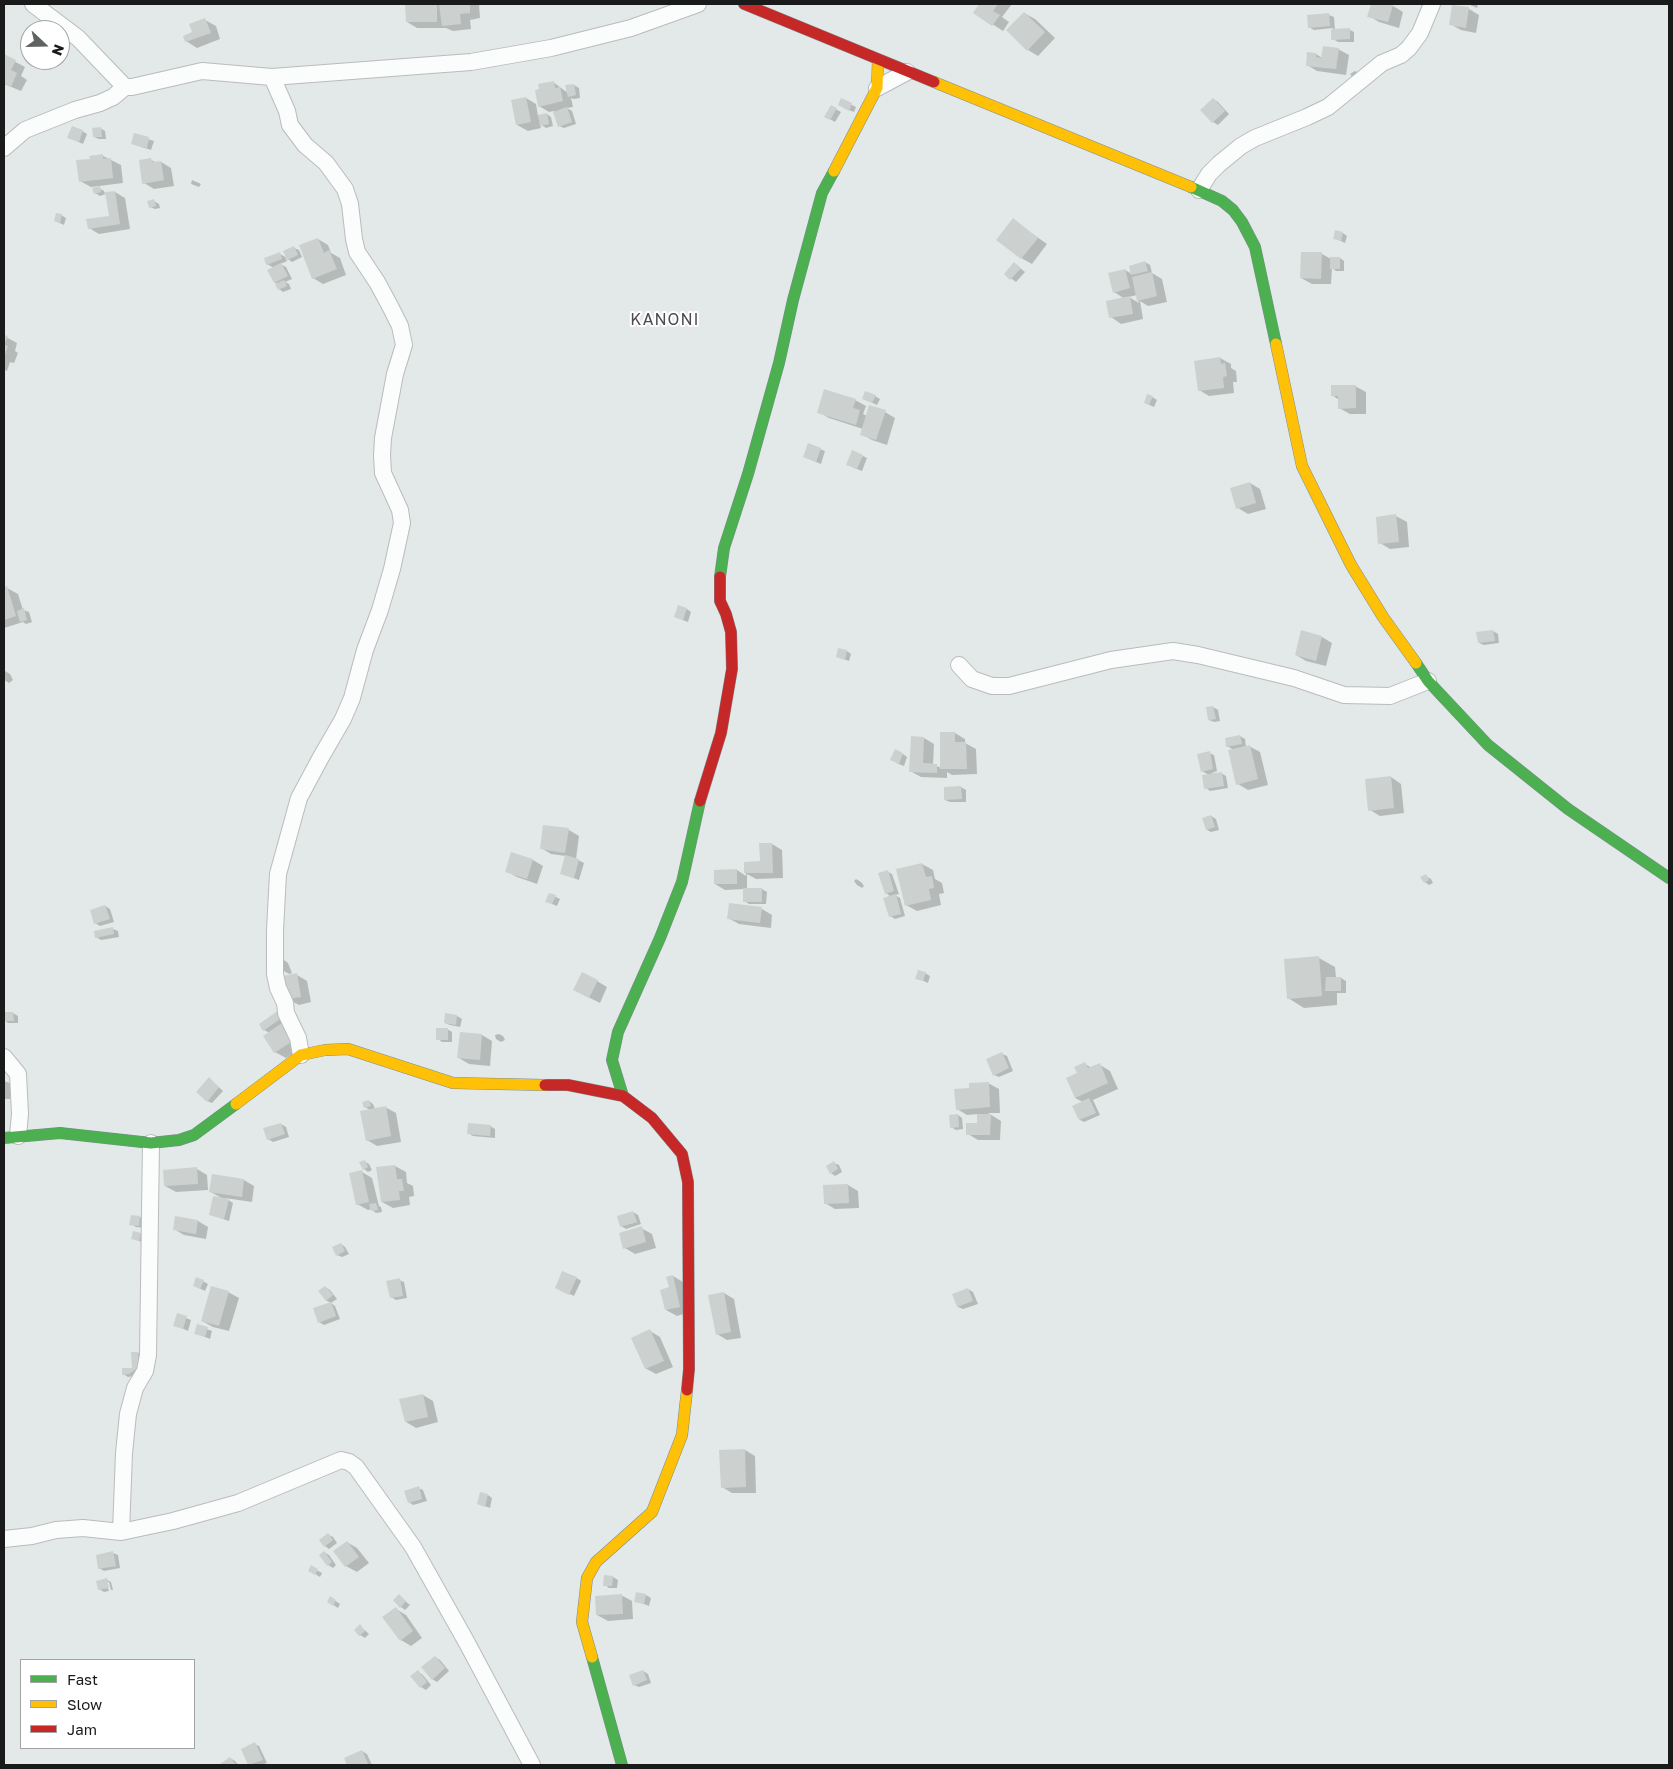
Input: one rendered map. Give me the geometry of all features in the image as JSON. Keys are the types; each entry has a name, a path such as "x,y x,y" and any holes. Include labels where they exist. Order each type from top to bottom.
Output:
{"street":[{"path":"33,4 78,38 125,87"},
{"path":"4,148 25,130 76,110 100,103 113,97 125,87 202,70 272,77 488,59 551,48 622,30 698,4"},
{"path":"744,4 1199,190 1222,201 1233,210 1242,222 1254,247 1302,466 1351,565 1383,617 1428,681 1488,746 1568,809 1669,878"},
{"path":"1199,190 1214,169 1241,146 1255,138 1328,107 1382,63 1409,48 1420,33 1432,4"},
{"path":"623,1096 612,1060 618,1032 682,882 702,794 721,732 732,669 731,632 720,601 720,572 724,548 748,474 779,363 793,300 822,193 843,156 876,88 878,60"},
{"path":"876,88 907,72"},
{"path":"272,77 287,111 290,125 346,189 357,252 377,282 391,308 400,326 404,345 395,374 383,438 382,455 383,473 400,510 402,523 394,561 380,610 365,650 352,698 344,719 324,750 299,798 278,874 275,974 286,1013 298,1038 301,1055"},
{"path":"959,665 972,679 992,686 1009,686 1111,660 1173,651 1198,655 1294,678 1344,695 1390,696 1428,681"},
{"path":"4,1057 18,1074 20,1114 11,1137 60,1133 151,1143 179,1140 194,1135 301,1055 325,1050 348,1050 453,1083 568,1085 623,1096 652,1118 668,1136 682,1154 688,1182 690,1306 685,1421 679,1445 652,1512 596,1562 587,1578 584,1594 582,1622 622,1765"},
{"path":"121,1532 124,1453 128,1414 135,1388 145,1371 148,1355 151,1143"},
{"path":"4,1539 32,1536 56,1530 82,1528 121,1532 173,1521 238,1503 341,1460 348,1462 356,1467 413,1547 532,1765"}],"building":[{"path":"405,4 437,4 437,22 406,22"},
{"path":"439,4 470,4 470,13 460,14 461,24 442,26"},
{"path":"979,4 998,4 993,11 1000,15 992,26 973,13"},
{"path":"1371,4 1393,5 1388,22 1367,17"},
{"path":"1452,5 1469,7 1466,28 1449,25"},
{"path":"1024,12 1045,32 1027,51 1006,30"},
{"path":"1329,13 1330,26 1308,28 1307,15"},
{"path":"205,18 211,33 185,42 183,36 192,32 189,24"},
{"path":"1350,28 1350,39 1331,40 1331,29"},
{"path":"1323,46 1339,48 1336,69 1306,66 1307,52 1316,53 1316,57 1321,58"},
{"path":"4,54 16,60 11,70 17,73 11,87 4,83"},
{"path":"554,81 555,88 560,87 563,101 538,107 535,90 539,89 538,84"},
{"path":"574,84 576,95 568,97 565,85"},
{"path":"526,97 531,122 516,125 511,100"},
{"path":"841,98 852,103 849,111 838,105"},
{"path":"1213,98 1225,111 1212,123 1200,110"},
{"path":"831,105 837,108 830,120 824,117"},
{"path":"567,107 572,122 558,127 553,112"},
{"path":"547,113 549,124 540,126 538,115"},
{"path":"72,126 83,130 79,142 67,138"},
{"path":"101,127 102,137 93,137 92,128"},
{"path":"134,133 149,137 147,148 131,144"},
{"path":"103,154 103,159 111,158 113,178 79,182 76,160 90,159 89,156"},
{"path":"151,158 152,162 161,161 164,180 142,184 139,160"},
{"path":"100,186 101,192 94,194 92,188"},
{"path":"115,191 120,224 88,229 86,219 109,216 105,192"},
{"path":"154,199 156,206 149,208 147,201"},
{"path":"56,213 62,214 60,223 54,221"},
{"path":"1013,218 1038,238 1021,259 996,240"},
{"path":"1335,230 1343,232 1341,241 1333,239"},
{"path":"318,238 324,253 329,250 337,269 312,279 299,245"},
{"path":"294,246 298,255 287,260 283,251"},
{"path":"280,252 282,259 266,265 264,258"},
{"path":"1301,252 1322,252 1321,279 1300,278"},
{"path":"1330,257 1340,257 1340,269 1330,269"},
{"path":"1145,261 1148,271 1131,275 1129,266"},
{"path":"1014,262 1021,268 1010,280 1004,274"},
{"path":"281,263 288,276 274,283 267,270"},
{"path":"1125,269 1130,288 1113,293 1108,273"},
{"path":"1152,272 1157,296 1137,301 1132,277"},
{"path":"284,280 287,286 278,290 275,284"},
{"path":"1130,296 1133,314 1109,318 1106,301"},
{"path":"4,335 8,336 4,345"},
{"path":"4,345 8,346 4,357"},
{"path":"1220,357 1221,364 1225,363 1227,376 1223,377 1224,388 1198,391 1194,361"},
{"path":"1331,385 1356,385 1356,408 1338,409 1338,396 1331,396"},
{"path":"824,389 856,399 853,408 860,410 856,425 817,413"},
{"path":"865,391 876,395 872,403 862,399"},
{"path":"1147,394 1153,396 1149,405 1144,403"},
{"path":"869,405 886,410 876,440 860,435"},
{"path":"808,443 821,448 816,462 803,457"},
{"path":"852,450 863,455 857,469 846,465"},
{"path":"1250,482 1256,503 1236,509 1230,488"},
{"path":"1396,514 1399,542 1378,544 1376,517"},
{"path":"7,586 16,616 4,620 4,587"},
{"path":"678,605 687,608 683,620 674,617"},
{"path":"24,608 27,620 20,622 17,611"},
{"path":"1301,630 1322,636 1316,661 1295,655"},
{"path":"1493,630 1495,641 1478,643 1476,632"},
{"path":"838,648 847,650 845,660 836,657"},
{"path":"1213,706 1216,719 1208,720 1206,707"},
{"path":"940,732 955,732 955,742 966,742 967,769 940,769"},
{"path":"1240,735 1242,744 1226,747 1225,738"},
{"path":"911,736 924,737 923,763 937,764 937,773 909,772"},
{"path":"1250,745 1258,779 1236,785 1228,750"},
{"path":"895,749 903,753 899,764 890,760"},
{"path":"1210,751 1213,769 1201,772 1197,754"},
{"path":"1222,772 1224,786 1204,789 1202,775"},
{"path":"1391,776 1394,808 1368,811 1365,779"},
{"path":"961,786 962,799 944,800 944,787"},
{"path":"1211,815 1215,827 1206,830 1202,818"},
{"path":"543,825 569,828 565,853 540,849"},
{"path":"759,843 772,843 773,873 744,873 744,862 760,861"},
{"path":"511,852 533,859 527,879 505,872"},
{"path":"565,855 579,859 574,878 560,874"},
{"path":"922,863 926,877 932,876 934,888 929,889 931,900 905,906 896,869"},
{"path":"737,869 737,884 714,884 714,870"},
{"path":"888,870 894,891 885,894 878,873"},
{"path":"1426,874 1429,880 1424,883 1420,877"},
{"path":"743,888 762,888 762,902 743,902"},
{"path":"549,893 556,895 552,904 545,902"},
{"path":"896,894 901,914 889,917 883,898"},
{"path":"729,903 762,907 760,923 727,919"},
{"path":"105,905 110,919 94,924 90,910"},
{"path":"113,927 114,934 95,938 94,931"},
{"path":"1319,956 1322,996 1287,999 1284,959"},
{"path":"918,970 926,972 923,981 915,979"},
{"path":"582,972 598,980 589,998 573,990"},
{"path":"297,973 301,997 287,999 283,976"},
{"path":"1326,977 1341,977 1341,991 1325,991"},
{"path":"282,1008 287,1014 263,1031 259,1024"},
{"path":"4,1012 13,1012 14,1021 4,1021"},
{"path":"445,1013 457,1015 456,1025 444,1023"},
{"path":"285,1021 296,1039 274,1053 263,1036"},
{"path":"436,1028 448,1028 448,1040 436,1040"},
{"path":"460,1032 482,1034 480,1060 457,1058"},
{"path":"1002,1052 1009,1068 993,1076 986,1059"},
{"path":"1085,1062 1088,1068 1100,1063 1108,1083 1075,1098 1066,1078 1077,1073 1074,1067"},
{"path":"209,1077 219,1087 207,1102 196,1092"},
{"path":"989,1082 990,1107 956,1110 954,1089 969,1088 969,1083"},
{"path":"1089,1098 1096,1113 1079,1120 1072,1106"},
{"path":"369,1100 371,1106 364,1108 362,1102"},
{"path":"386,1106 391,1136 366,1141 360,1111"},
{"path":"958,1114 959,1127 950,1128 949,1115"},
{"path":"977,1114 991,1114 990,1135 966,1135 966,1123 977,1123"},
{"path":"281,1123 285,1134 267,1140 263,1128"},
{"path":"468,1123 491,1125 490,1136 467,1134"},
{"path":"365,1160 368,1167 363,1170 359,1162"},
{"path":"834,1161 838,1169 830,1174 826,1166"},
{"path":"395,1165 397,1179 402,1179 404,1191 399,1191 400,1200 381,1202 376,1167"},
{"path":"197,1167 198,1184 164,1186 163,1170"},
{"path":"362,1170 369,1202 356,1205 349,1173"},
{"path":"212,1174 244,1179 242,1197 209,1192"},
{"path":"848,1184 849,1203 824,1204 823,1185"},
{"path":"213,1196 229,1199 224,1219 209,1215"},
{"path":"376,1203 378,1210 371,1211 369,1204"},
{"path":"633,1211 637,1222 620,1227 617,1216"},
{"path":"131,1215 140,1216 139,1226 129,1225"},
{"path":"175,1216 198,1220 196,1234 173,1230"},
{"path":"642,1226 646,1242 623,1249 619,1233"},
{"path":"133,1231 141,1233 139,1241 131,1239"},
{"path":"341,1243 345,1251 336,1256 332,1247"},
{"path":"562,1271 577,1277 569,1295 555,1288"},
{"path":"673,1275 680,1307 665,1310 660,1290 669,1287 666,1277"},
{"path":"196,1277 204,1280 200,1289 193,1286"},
{"path":"400,1278 403,1296 390,1298 386,1281"},
{"path":"211,1286 229,1291 219,1326 201,1321"},
{"path":"325,1286 333,1295 326,1301 318,1291"},
{"path":"968,1288 973,1301 957,1307 952,1294"},
{"path":"724,1292 731,1332 716,1335 708,1295"},
{"path":"331,1302 336,1316 318,1323 313,1308"},
{"path":"177,1313 187,1316 183,1329 173,1326"},
{"path":"197,1324 208,1327 205,1337 194,1334"},
{"path":"650,1329 664,1361 645,1369 631,1338"},
{"path":"131,1352 138,1352 139,1367 129,1374 122,1375 122,1368 132,1368"},
{"path":"423,1394 428,1417 405,1422 399,1399"},
{"path":"745,1449 746,1487 721,1488 719,1450"},
{"path":"419,1486 422,1499 408,1503 404,1491"},
{"path":"480,1492 488,1494 485,1507 477,1504"},
{"path":"328,1533 333,1540 324,1547 319,1540"},
{"path":"347,1541 359,1557 345,1567 333,1551"},
{"path":"113,1551 116,1566 98,1569 96,1555"},
{"path":"324,1551 332,1562 327,1566 319,1555"},
{"path":"311,1565 318,1569 315,1575 308,1571"},
{"path":"604,1575 613,1576 612,1586 603,1586"},
{"path":"107,1578 109,1588 98,1590 96,1581"},
{"path":"636,1592 646,1594 644,1604 634,1602"},
{"path":"399,1594 406,1601 400,1608 393,1600"},
{"path":"622,1594 623,1614 596,1615 595,1596"},
{"path":"330,1596 336,1600 333,1606 327,1602"},
{"path":"396,1607 413,1631 400,1641 382,1617"},
{"path":"360,1624 365,1631 359,1636 354,1630"},
{"path":"435,1656 445,1668 432,1680 421,1667"},
{"path":"418,1670 427,1682 420,1688 410,1676"},
{"path":"643,1670 647,1680 633,1686 629,1675"},
{"path":"255,1742 263,1760 248,1765 241,1749"},
{"path":"362,1750 368,1764 347,1765 344,1758"},
{"path":"230,1757 236,1765 220,1764"}],"traffic: fast":[{"path":"720,577 724,548 748,474 779,363 793,300 822,193 834,171"},
{"path":"1191,187 1222,201 1233,210 1242,222 1255,247 1276,344"},
{"path":"1416,663 1428,681 1488,745 1568,809 1669,878"},
{"path":"623,1096 612,1060 618,1032 660,938 682,882 700,801"},
{"path":"4,1138 60,1133 151,1143 179,1140 194,1135 236,1104"},
{"path":"592,1657 622,1765"}],"traffic: slow":[{"path":"834,171 877,88 878,60"},
{"path":"934,82 1191,187"},
{"path":"1276,344 1302,466 1351,565 1383,617 1416,663"},
{"path":"236,1104 301,1055 325,1050 348,1049 453,1083 545,1085"},
{"path":"592,1657 582,1622 587,1578 596,1562 652,1512 682,1435 687,1390"}],"traffic: jam":[{"path":"744,4 934,82"},
{"path":"700,801 721,733 732,669 731,632 720,601 720,577"},
{"path":"545,1085 568,1085 623,1096 652,1118 682,1154 688,1182 689,1369 687,1390"}],"district":[{"name":"KANONI","path":"665,320"}]}
